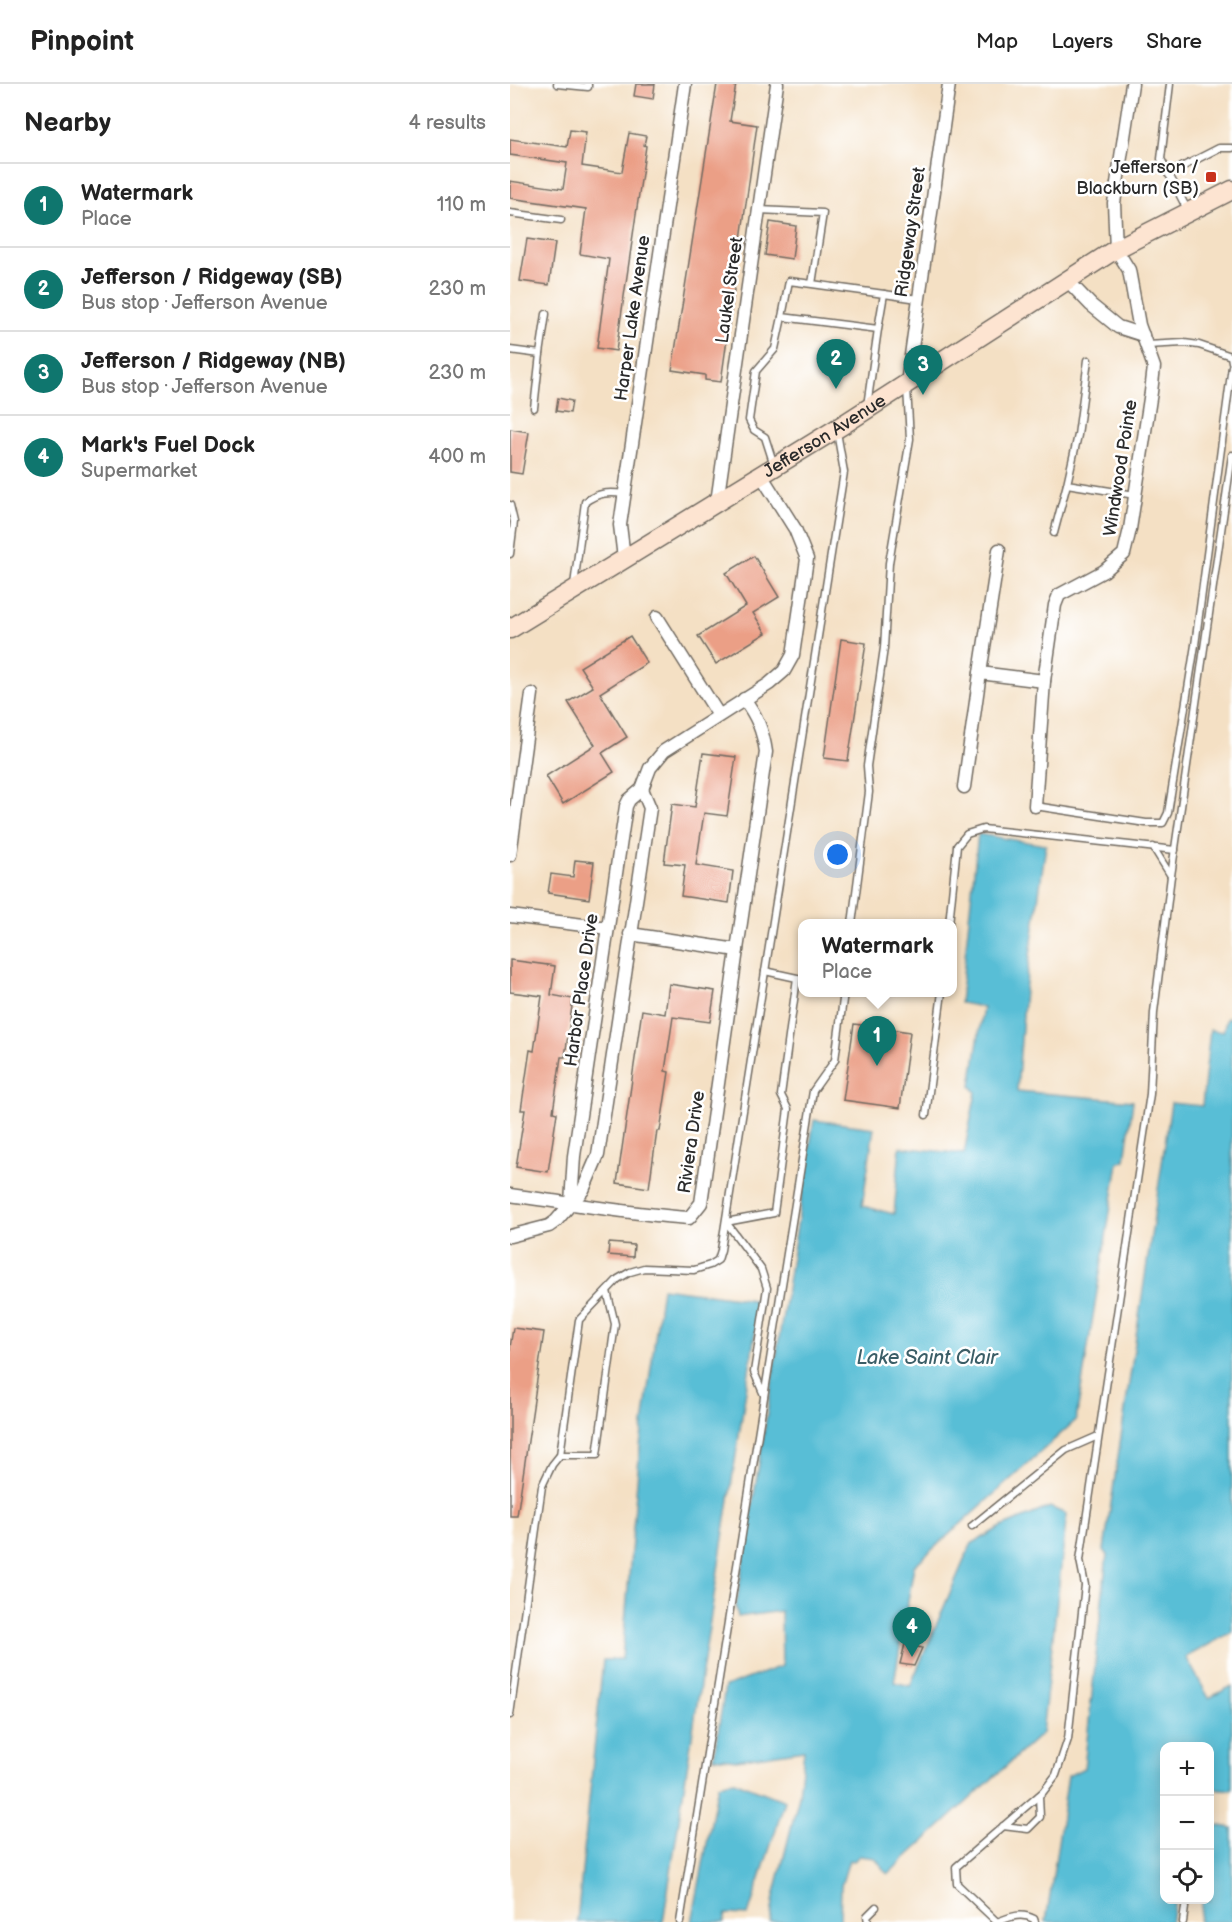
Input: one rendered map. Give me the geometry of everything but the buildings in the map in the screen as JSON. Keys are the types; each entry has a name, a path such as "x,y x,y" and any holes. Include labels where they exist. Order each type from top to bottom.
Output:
{"main road":[{"name":"Jefferson Avenue","path":"510,628 836,429 1116,249 1232,190"}],"street":[{"name":"Harper Lake Avenue","path":"624,558 620,525 685,84"},
{"name":"Laukel Street","path":"717,502 777,84"},
{"name":"Ridgeway Street","path":"907,384 949,84"},
{"path":"1116,249 1114,203 1132,84"},
{"name":"Windwood Pointe","path":"1035,806 1044,681 1055,605 1059,595 1104,572 1124,554 1136,495 1154,367 1139,325 1129,270 1116,249"},
{"path":"1067,280 1091,305 1118,327 1145,340"},
{"path":"510,1236 549,1226 556,1221 583,1190 598,1155 650,808 642,789 650,768 658,756 718,714 769,684 783,671 793,655 807,559 768,471"},
{"path":"964,787 999,550"},
{"path":"657,617 718,714"},
{"path":"980,673 1044,681"},
{"path":"510,855 532,694"},
{"name":"Riviera Drive","path":"510,1195 611,1211 689,1218 701,1203 766,752 764,735 756,714 744,699"},
{"name":"Harbor Place Drive","path":"570,1203 574,1156 626,806 629,800 642,789"},
{"path":"510,916 608,928"},
{"path":"630,934 737,950"}],"lane":[{"path":"557,84 588,87 588,84"},
{"path":"1170,84 1161,159 1188,212"},
{"path":"1168,174 1219,148 1232,148"},
{"path":"759,210 823,213 812,284"},
{"path":"510,213 561,220"},
{"path":"768,471 765,437 754,430 748,420 756,371 775,349 789,281 918,299"},
{"path":"866,410 884,294"},
{"path":"534,408 546,314"},
{"path":"782,317 878,329"},
{"path":"1035,806 1146,823 1163,823 1168,813 1196,645 1232,364 1231,356 1199,345 1145,340"},
{"path":"510,350 540,354"},
{"path":"1054,533 1078,435 1088,360"},
{"path":"853,919 869,792 867,766 884,648 889,563 910,439 907,384"},
{"path":"510,1715 542,1486 552,1465 560,1455 579,1320 618,1279 630,1272 644,1268 694,1270 718,1260 721,1250 844,472 836,429"},
{"path":"1035,1922 1027,1915 997,1922 957,1884 956,1867 1039,1796 1056,1774 1068,1739 1085,1585 1080,1560 1150,1094 1154,1012 1171,876 1232,455"},
{"path":"1067,484 1136,495"},
{"path":"573,590 585,502 594,496 608,492 624,494"},
{"path":"510,505 514,522 510,554"},
{"path":"950,919 957,846 967,834 983,829 1175,850"},
{"path":"1153,847 1171,876"},
{"path":"726,1222 774,1213 788,1109 781,1095 797,978 765,971"},
{"path":"680,1922 813,1091 835,1060 843,997"},
{"path":"926,1115 941,997"},
{"path":"726,1222 761,1269 767,1288 754,1372 764,1396"},
{"path":"560,1455 597,1455 615,1324 607,1291"},
{"path":"972,1526 1066,1450 1098,1436"},
{"path":"1003,1826 1028,1829 1040,1817 1039,1796"},
{"path":"1183,1922 1185,1904"},
{"path":"868,1922 867,1916 876,1907"}],"water":[{"name":"Lake Saint Clair","path":"978,834 1046,845 1025,990 1017,1091 1133,1101 1125,1160 1118,1163 1076,1420 914,1566 894,1682 910,1686 971,1544 1001,1527 1050,1507 1066,1514 1066,1522 1042,1733 888,1874 875,1858 859,1856 854,1861 849,1860 841,1886 840,1922 770,1922 799,1796 804,1750 736,1760 714,1757 725,1687 782,1666 781,1611 738,1617 736,1607 814,1120 874,1128 862,1206 894,1214 900,1147 964,1154 976,1092 971,1086 983,1007 960,1003"},
{"path":"1227,1018 1232,1019 1232,1632 1186,1657 1209,1698 1232,1686 1232,1790 1214,1788 1214,1742 1160,1742 1160,1904 1174,1904 1171,1922 1046,1922 1068,1776 1084,1768 1107,1554 1104,1550 1171,1103 1202,1106 1210,1030 1223,1032"},
{"path":"662,1288 760,1301 663,1922 577,1922 603,1660 622,1659 640,1446"},
{"path":"734,1781 785,1801 748,1915 726,1914 724,1922 692,1922 718,1785"},
{"path":"1214,1825 1232,1828 1232,1922 1199,1922 1201,1904 1214,1904"}],"place":[{"name":"Jefferson / Blackburn (SB)","path":"1211,177"},
{"name":"Jefferson / Ridgeway (SB)","path":"836,389"},
{"name":"Jefferson / Ridgeway (NB)","path":"923,395"},
{"name":"Watermark","path":"877,1066"},
{"name":"Mark's Fuel Dock","path":"912,1657"}]}
